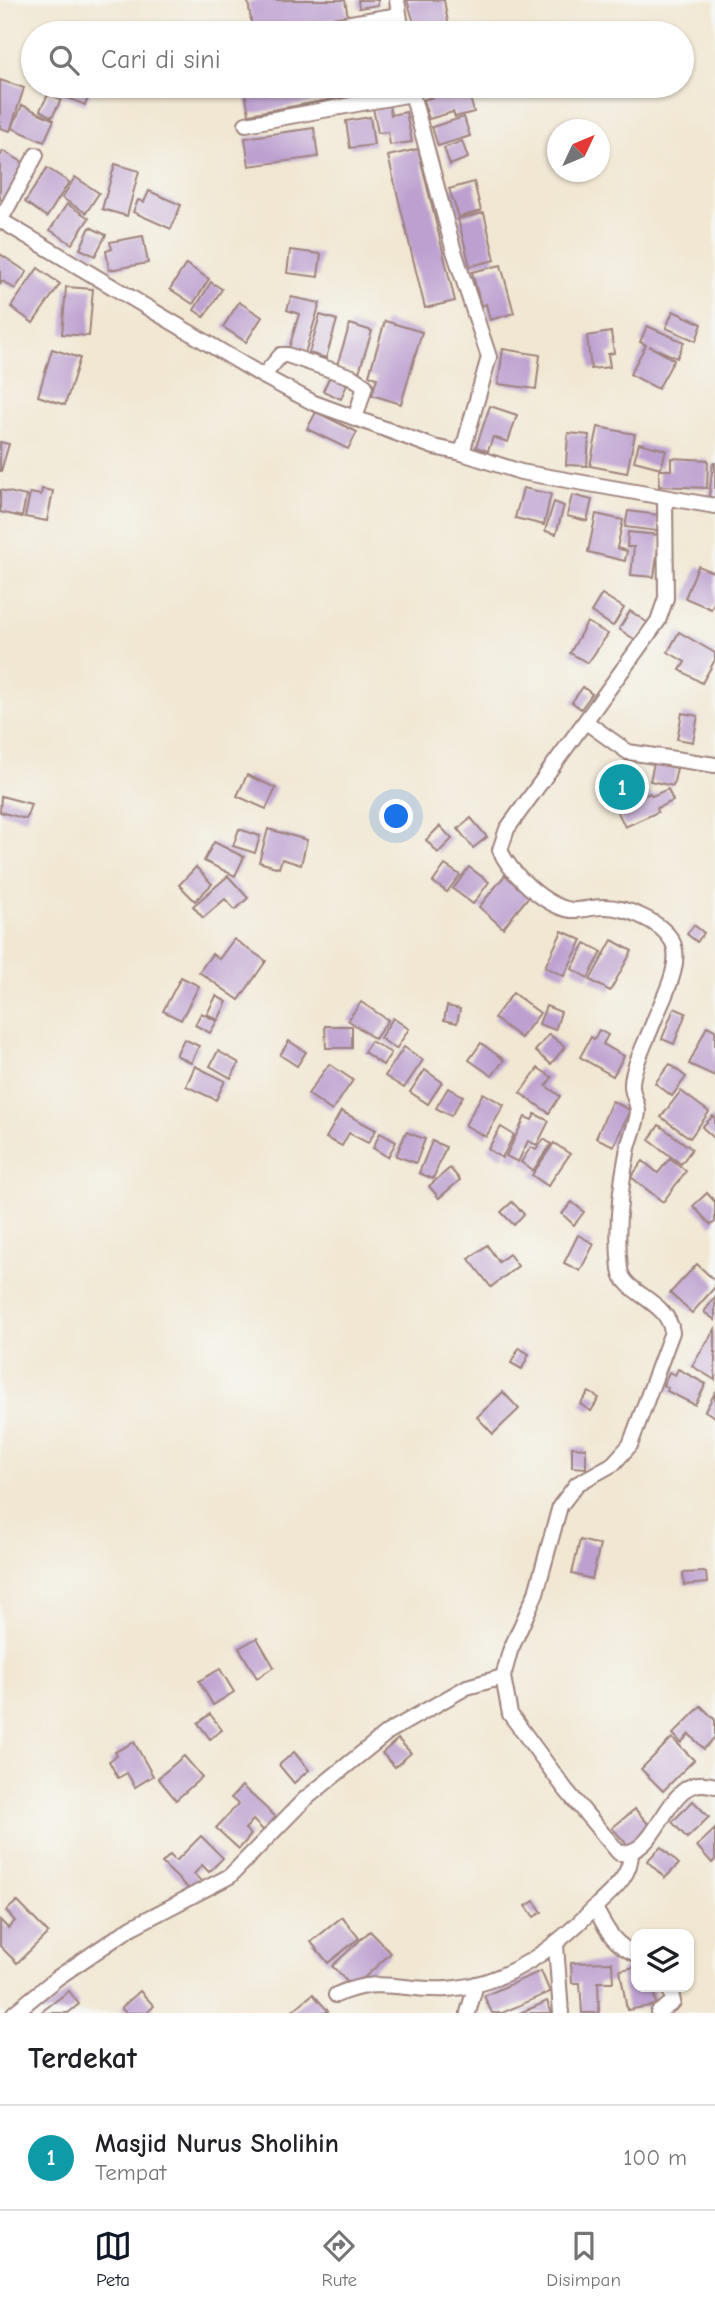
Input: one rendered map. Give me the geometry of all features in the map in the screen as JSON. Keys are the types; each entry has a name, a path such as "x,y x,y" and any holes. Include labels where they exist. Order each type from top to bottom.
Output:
{"street":[{"path":"342,21 398,8"},
{"path":"246,124 372,98"},
{"path":"413,98 453,248 489,357 462,453"},
{"path":"36,155 0,220 262,376 314,403 434,447 522,472 715,506"},
{"path":"262,376 281,355 287,355 352,377 365,386 355,419"},
{"path":"665,498 663,609 658,621 507,829 499,850 504,861 531,889 562,907 572,910 606,906 648,920 671,939 676,955 671,975 632,1083 638,1112 627,1151 621,1195 620,1269 626,1280 668,1314 672,1332 630,1445 614,1464 578,1484 560,1506 536,1593 510,1651 503,1677 510,1714 619,1853 631,1852 642,1845 680,1792 695,1783 715,1786"},
{"path":"586,722 628,752 715,765"},
{"path":"14,2013 57,1978 132,1927 230,1876 245,1865 304,1800 388,1732 467,1687 503,1677"},
{"path":"336,1996 349,1990 392,1983 446,1989 476,1984 520,1968 556,1945 624,1878 631,1864 631,1852"},
{"path":"595,1908 610,1937 631,1952"},
{"path":"556,1945 561,2013"},
{"path":"468,2013 476,1984"},
{"path":"658,2013 673,2002 671,1992"}],"building":[{"path":"345,0 348,17 323,21 251,21 248,2"},
{"path":"358,0 378,0 378,5 359,8"},
{"path":"407,0 444,0 448,21 413,21"},
{"path":"0,80 21,87 21,97 10,131 0,128"},
{"path":"46,98 61,100 52,117 40,110"},
{"path":"68,98 88,98 85,105"},
{"path":"246,98 339,98 249,114"},
{"path":"470,98 474,112 455,117 453,112 429,119 423,100"},
{"path":"22,105 54,120 44,142 12,128"},
{"path":"389,105 391,115 406,112 412,142 390,145 388,132 378,133 373,108"},
{"path":"370,117 374,145 350,148 346,121"},
{"path":"464,117 470,136 438,146 432,127"},
{"path":"314,128 318,157 249,166 245,138"},
{"path":"462,141 468,158 450,165 444,148"},
{"path":"418,149 455,301 425,308 388,156"},
{"path":"3,151 26,164 5,202 0,199 0,157"},
{"path":"115,164 139,171 127,216 102,209"},
{"path":"47,168 69,182 47,217 25,202"},
{"path":"75,177 99,193 86,213 62,198"},
{"path":"474,182 481,211 459,217 449,189"},
{"path":"149,191 181,205 171,229 133,212 138,200 144,202"},
{"path":"67,204 89,218 72,244 50,230"},
{"path":"484,213 495,260 470,266 458,219"},
{"path":"90,227 106,235 95,256 80,249"},
{"path":"143,236 148,263 109,270 106,251 112,249 110,242"},
{"path":"290,250 321,254 318,277 287,273"},
{"path":"0,254 27,272 15,289 2,281 0,285"},
{"path":"186,264 209,279 193,304 170,289"},
{"path":"501,265 514,313 490,320 486,304 481,306 472,272"},
{"path":"38,268 60,284 33,323 11,307"},
{"path":"211,282 222,289 204,317 194,310"},
{"path":"66,287 93,289 89,336 62,334"},
{"path":"291,297 320,303 305,353 289,348 299,314 287,310"},
{"path":"239,302 262,317 246,342 223,327"},
{"path":"673,311 702,324 696,341 666,328"},
{"path":"320,315 337,320 326,358 309,353"},
{"path":"385,321 422,332 401,404 372,395 377,378 369,375"},
{"path":"350,324 372,331 359,372 337,365"},
{"path":"647,326 684,342 677,358 649,346 674,360 658,389 630,374 646,345 640,342"},
{"path":"611,332 614,353 608,354 610,367 591,369 587,336"},
{"path":"52,349 80,358 65,405 38,396"},
{"path":"503,349 540,355 536,389 498,384"},
{"path":"330,376 347,384 341,399 323,391"},
{"path":"490,406 517,415 508,442 493,437 488,451 476,447"},
{"path":"316,412 357,432 348,449 307,429"},
{"path":"598,427 635,434 627,473 590,466"},
{"path":"568,433 589,435 587,466 566,465"},
{"path":"0,442 9,444 1,471 0,471"},
{"path":"639,443 666,450 661,468 634,461"},
{"path":"671,458 708,460 707,488 659,486 659,470 671,470"},
{"path":"715,463 715,498 709,497"},
{"path":"523,488 551,494 544,525 515,518"},
{"path":"42,489 53,491 47,521 25,517 30,493 41,495"},
{"path":"0,490 26,496 22,517 0,512"},
{"path":"572,495 592,500 587,521 567,516"},
{"path":"554,502 564,506 556,534 545,531"},
{"path":"628,511 659,515 657,531 625,527"},
{"path":"596,514 623,520 617,548 627,551 625,561 588,552"},
{"path":"628,532 660,535 654,577 631,575 634,547 627,547"},
{"path":"698,566 715,573 715,601 711,609 685,598"},
{"path":"602,594 624,608 613,626 591,612"},
{"path":"630,611 648,623 637,641 619,629"},
{"path":"587,622 608,634 588,663 570,653"},
{"path":"679,632 715,653 715,660 702,683 680,670 685,662 668,652"},
{"path":"583,687 592,694 581,709 572,702"},
{"path":"682,713 698,716 693,742 677,739"},
{"path":"627,761 642,792 613,806 601,781 613,776 610,770"},
{"path":"654,763 677,768 673,786 650,781"},
{"path":"247,775 276,788 266,809 237,796"},
{"path":"668,789 673,801 657,808 658,812 625,827 616,808 650,793 652,796"},
{"path":"1,796 31,804 26,819 0,812"},
{"path":"471,818 487,837 473,848 458,829"},
{"path":"440,826 452,839 438,853 426,840"},
{"path":"239,829 260,836 255,853 233,846"},
{"path":"268,829 307,840 301,865 282,859 279,868 259,862"},
{"path":"214,842 244,857 235,876 204,861"},
{"path":"445,865 460,875 447,892 433,882"},
{"path":"196,867 212,884 195,901 179,885"},
{"path":"469,867 489,882 473,904 453,889"},
{"path":"505,875 530,895 503,928 479,907"},
{"path":"228,876 248,898 235,910 225,899 203,918 193,906"},
{"path":"694,925 704,933 697,942 687,934"},
{"path":"562,931 582,940 564,976 545,967"},
{"path":"234,939 266,961 239,1000 199,972 212,954 219,959"},
{"path":"612,940 632,951 610,991 590,980"},
{"path":"585,943 602,952 588,978 572,969"},
{"path":"181,977 199,986 181,1020 163,1011"},
{"path":"513,993 540,1013 521,1038 494,1018"},
{"path":"216,996 227,1002 218,1020 207,1014"},
{"path":"361,1002 388,1020 375,1039 348,1020"},
{"path":"447,1006 460,1009 457,1023 444,1020"},
{"path":"546,1006 561,1012 555,1030 539,1024"},
{"path":"674,1008 686,1013 674,1044 662,1039"},
{"path":"201,1013 217,1021 210,1033 195,1025"},
{"path":"393,1018 409,1029 396,1049 380,1038"},
{"path":"325,1026 352,1026 352,1048 326,1048"},
{"path":"707,1026 715,1030 715,1076 689,1064"},
{"path":"599,1030 608,1035 603,1044 624,1056 613,1076 580,1057 591,1037 594,1039"},
{"path":"549,1034 565,1047 551,1064 535,1051"},
{"path":"184,1039 199,1046 191,1063 176,1055"},
{"path":"289,1041 306,1052 297,1066 280,1055"},
{"path":"371,1041 391,1053 383,1065 364,1052"},
{"path":"481,1043 504,1060 492,1076 469,1060"},
{"path":"404,1047 423,1060 404,1088 385,1076"},
{"path":"218,1051 239,1063 231,1078 210,1066"},
{"path":"329,1064 353,1080 332,1111 308,1094"},
{"path":"670,1064 686,1077 672,1096 655,1083"},
{"path":"195,1066 225,1081 216,1100 186,1086"},
{"path":"538,1068 552,1077 546,1086 560,1096 549,1113 520,1093"},
{"path":"425,1070 442,1082 428,1104 410,1092"},
{"path":"448,1088 463,1096 451,1116 436,1108"},
{"path":"681,1091 709,1112 690,1138 661,1117"},
{"path":"483,1093 504,1105 486,1137 465,1125"},
{"path":"612,1101 630,1110 614,1146 596,1138"},
{"path":"341,1111 376,1130 368,1143 349,1133 342,1146 326,1138"},
{"path":"535,1114 549,1121 537,1145 528,1141 518,1162 506,1156 525,1117 532,1120"},
{"path":"713,1116 715,1118 715,1139 702,1127"},
{"path":"659,1125 692,1149 681,1164 649,1140"},
{"path":"501,1127 514,1135 502,1158 488,1149"},
{"path":"406,1132 425,1139 416,1163 396,1156"},
{"path":"380,1133 396,1142 388,1157 373,1148"},
{"path":"544,1139 551,1144 533,1171 521,1162 531,1147 536,1150"},
{"path":"432,1141 446,1147 433,1179 419,1173"},
{"path":"554,1143 570,1154 548,1186 532,1175"},
{"path":"670,1158 686,1171 663,1202 631,1177 643,1161 658,1173"},
{"path":"450,1168 460,1180 439,1198 429,1186"},
{"path":"707,1193 715,1202 715,1222 711,1225 693,1206"},
{"path":"512,1202 524,1214 514,1225 501,1212"},
{"path":"572,1202 584,1212 574,1225 562,1214"},
{"path":"578,1235 594,1244 580,1271 564,1263"},
{"path":"487,1245 499,1262 509,1254 518,1266 491,1287 469,1259"},
{"path":"697,1264 715,1281 715,1287 692,1313 670,1293"},
{"path":"715,1297 715,1320 704,1312"},
{"path":"715,1329 715,1380 692,1366"},
{"path":"519,1348 529,1354 522,1369 511,1363"},
{"path":"678,1369 706,1384 695,1405 667,1391 668,1388 663,1385 669,1372 675,1375"},
{"path":"503,1392 519,1409 493,1434 477,1417"},
{"path":"589,1392 599,1398 591,1411 580,1404"},
{"path":"715,1393 715,1417 705,1411"},
{"path":"572,1447 586,1448 586,1468 572,1467"},
{"path":"580,1540 600,1545 592,1579 572,1574"},
{"path":"706,1572 707,1583 684,1585 683,1573"},
{"path":"257,1638 274,1667 257,1678 239,1648"},
{"path":"220,1669 234,1692 213,1705 199,1681"},
{"path":"701,1706 715,1720 715,1737 704,1749 689,1734 681,1743 673,1734"},
{"path":"210,1714 222,1730 210,1739 198,1723"},
{"path":"672,1738 694,1760 663,1791 641,1769"},
{"path":"398,1739 411,1753 395,1767 382,1753"},
{"path":"134,1742 153,1776 135,1787 127,1773 118,1778 109,1761 117,1756 115,1752"},
{"path":"294,1752 309,1770 294,1783 279,1765"},
{"path":"184,1756 202,1777 176,1800 158,1778"},
{"path":"242,1786 276,1817 264,1831 253,1820 245,1829 251,1835 239,1849 216,1828 238,1804 231,1798"},
{"path":"693,1801 709,1817 687,1838 672,1822"},
{"path":"635,1809 651,1827 629,1847 612,1828"},
{"path":"715,1829 715,1860 712,1863 697,1846"},
{"path":"201,1836 223,1858 209,1872 202,1865 194,1874 202,1882 192,1892 162,1863 170,1855 176,1861"},
{"path":"661,1847 679,1864 665,1878 647,1861"},
{"path":"17,1901 48,1933 17,1963 0,1946 0,1920 8,1928 15,1921 6,1911"},
{"path":"534,1901 542,1912 534,1917 526,1906"},
{"path":"342,1917 359,1938 328,1963 311,1942"},
{"path":"370,1931 391,1953 353,1988 332,1966"},
{"path":"612,1962 613,1982 598,1982 599,2013 582,2013 580,1983 572,1983 571,1963"},
{"path":"631,1968 631,1992 654,1992 656,2005 627,2010 620,1970"},
{"path":"541,1971 550,1992 502,2013 492,2013 484,1996"},
{"path":"69,1991 79,2004 68,2013 40,2013"},
{"path":"140,1991 154,2006 147,2013 126,2013 121,2008"},
{"path":"313,1994 328,2011 290,2013"},
{"path":"547,2001 552,2013 519,2013 532,2008"}],"place":[{"name":"Masjid Nurus Sholihin","path":"622,787"}]}
